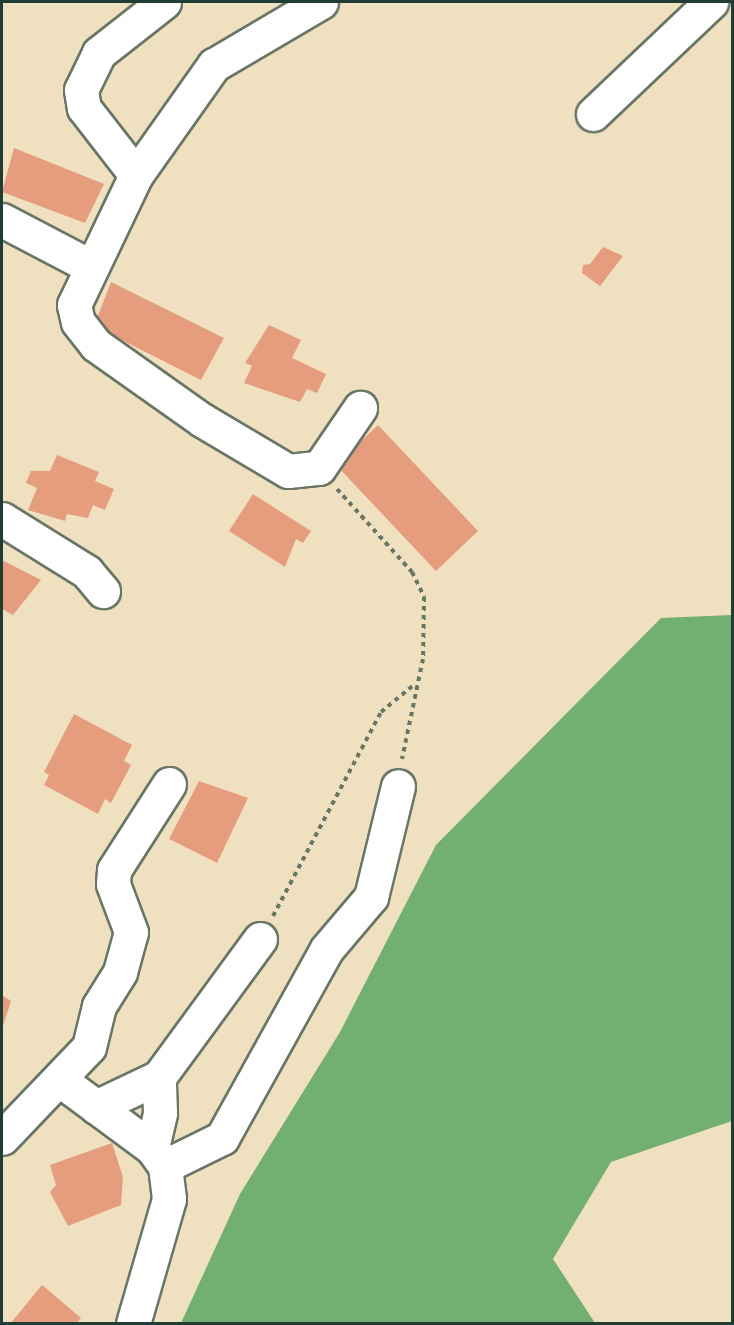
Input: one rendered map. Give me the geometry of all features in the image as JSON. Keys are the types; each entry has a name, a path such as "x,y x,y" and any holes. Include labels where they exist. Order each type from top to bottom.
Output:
{"street":[{"path":"136,175 84,108 81,90 99,53 164,2"},
{"path":"321,2 214,65 136,175 90,266 74,306 78,322 96,345 220,432 288,471 319,468 360,408"},
{"path":"593,114 711,2"},
{"path":"2,220 90,266"},
{"path":"2,519 87,572 103,591"},
{"path":"2,1138 60,1080 89,1047 99,1006 127,955 131,932 113,884 114,870 169,784"},
{"path":"158,1157 222,1138 326,950 371,897 398,786"},
{"path":"96,1107 159,1077 260,939"},
{"path":"133,1323 169,1198 158,1157 159,1077"},
{"path":"60,1080 158,1157"}],"path":[{"path":"319,468 420,583 426,624 398,786"},
{"path":"260,939 381,712 415,684"}],"green space":[{"path":"732,615 732,1121 611,1162 553,1259 595,1323 181,1323 240,1194 340,1032 436,845 661,618"}],"building":[{"path":"14,148 104,184 85,223 2,192"},
{"path":"603,247 623,256 600,286 582,273 583,265 590,264"},
{"path":"111,282 224,338 201,380 94,326"},
{"path":"269,325 301,340 292,358 326,374 317,393 307,389 300,402 244,383 252,366 245,363"},
{"path":"378,425 478,531 436,571 336,465"},
{"path":"57,455 99,472 95,481 114,489 105,510 93,505 88,518 67,514 65,521 28,510 37,488 26,483 31,471 50,471"},
{"path":"253,494 311,531 303,543 296,539 285,567 229,531"},
{"path":"2,560 41,580 13,615 2,609"},
{"path":"74,714 132,745 124,761 131,765 111,803 105,799 98,814 44,785 49,775 44,772"},
{"path":"199,781 248,798 217,863 169,839"},
{"path":"2,995 11,1001 2,1029"},
{"path":"112,1143 123,1177 121,1205 68,1226 50,1192 56,1185 50,1165"},
{"path":"42,1285 81,1318 76,1324 10,1324"}]}
